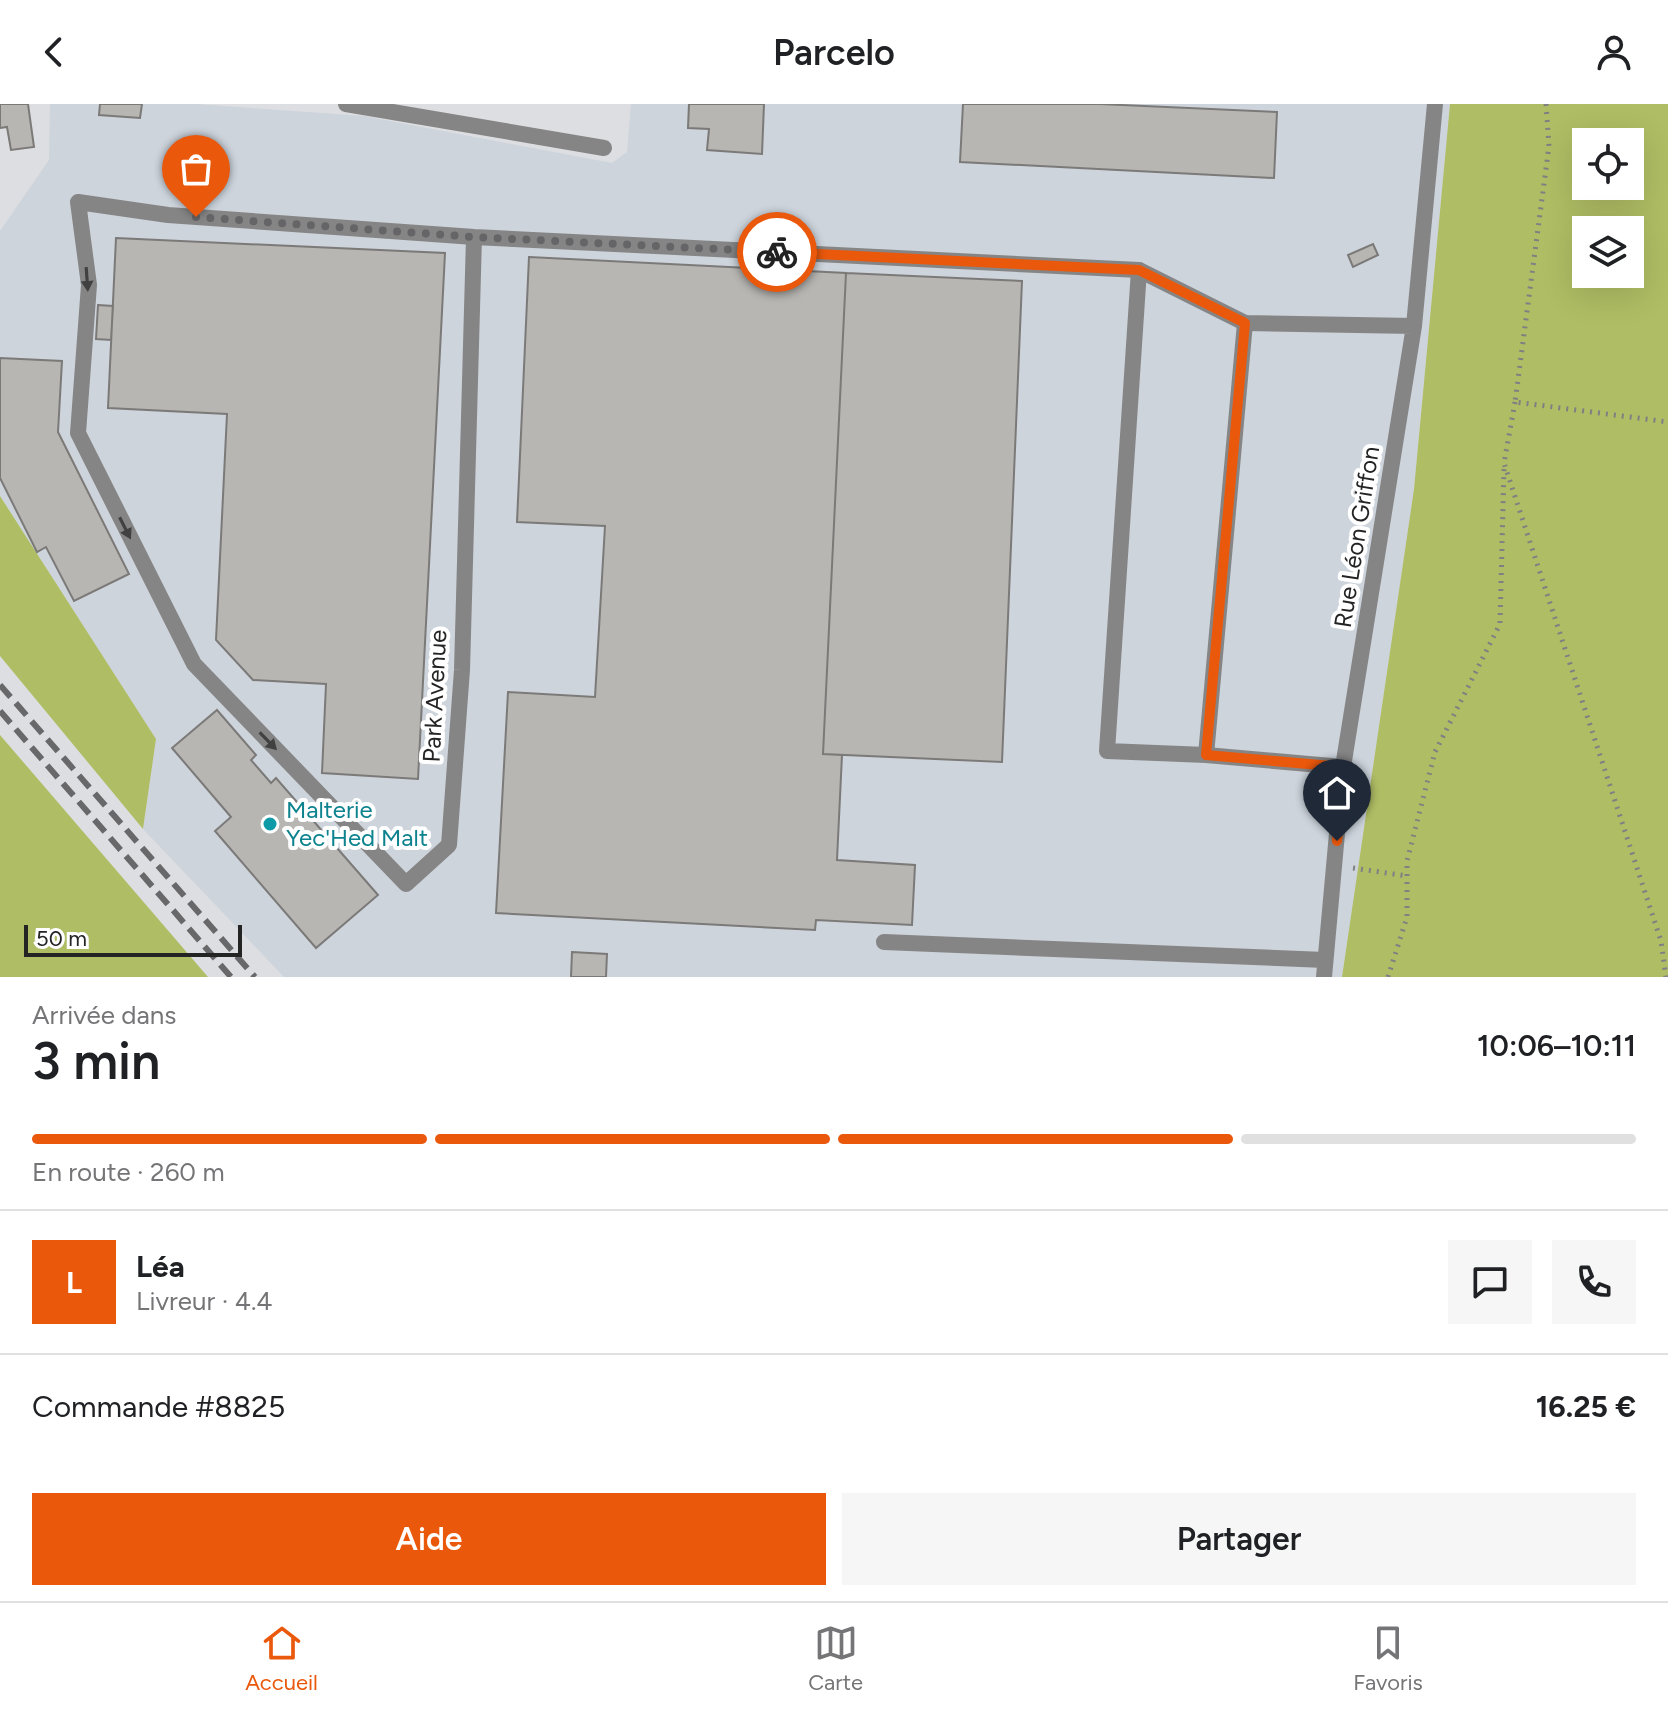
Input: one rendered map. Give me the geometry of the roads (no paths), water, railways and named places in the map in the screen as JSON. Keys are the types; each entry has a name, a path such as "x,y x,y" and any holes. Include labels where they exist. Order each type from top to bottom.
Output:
{"street":[{"path":"346,104 604,148"},
{"name":"Rue Léon Griffon","path":"1324,969 1343,767 1414,326 1435,104"},
{"name":"Park Avenue","path":"78,202 168,215 474,237 462,670 449,845 406,884 194,664 78,433 89,285 78,202"},
{"path":"474,237 1139,270 1245,323 1414,326"},
{"path":"1139,270 1107,751 1206,755 1343,767"},
{"path":"1206,755 1245,323"},
{"path":"884,942 1324,969"}],"railway":[{"path":"0,685 255,977"},
{"path":"0,711 231,977"}],"place":[{"name":"Malterie Yec'Hed Malt","path":"270,824"}]}
